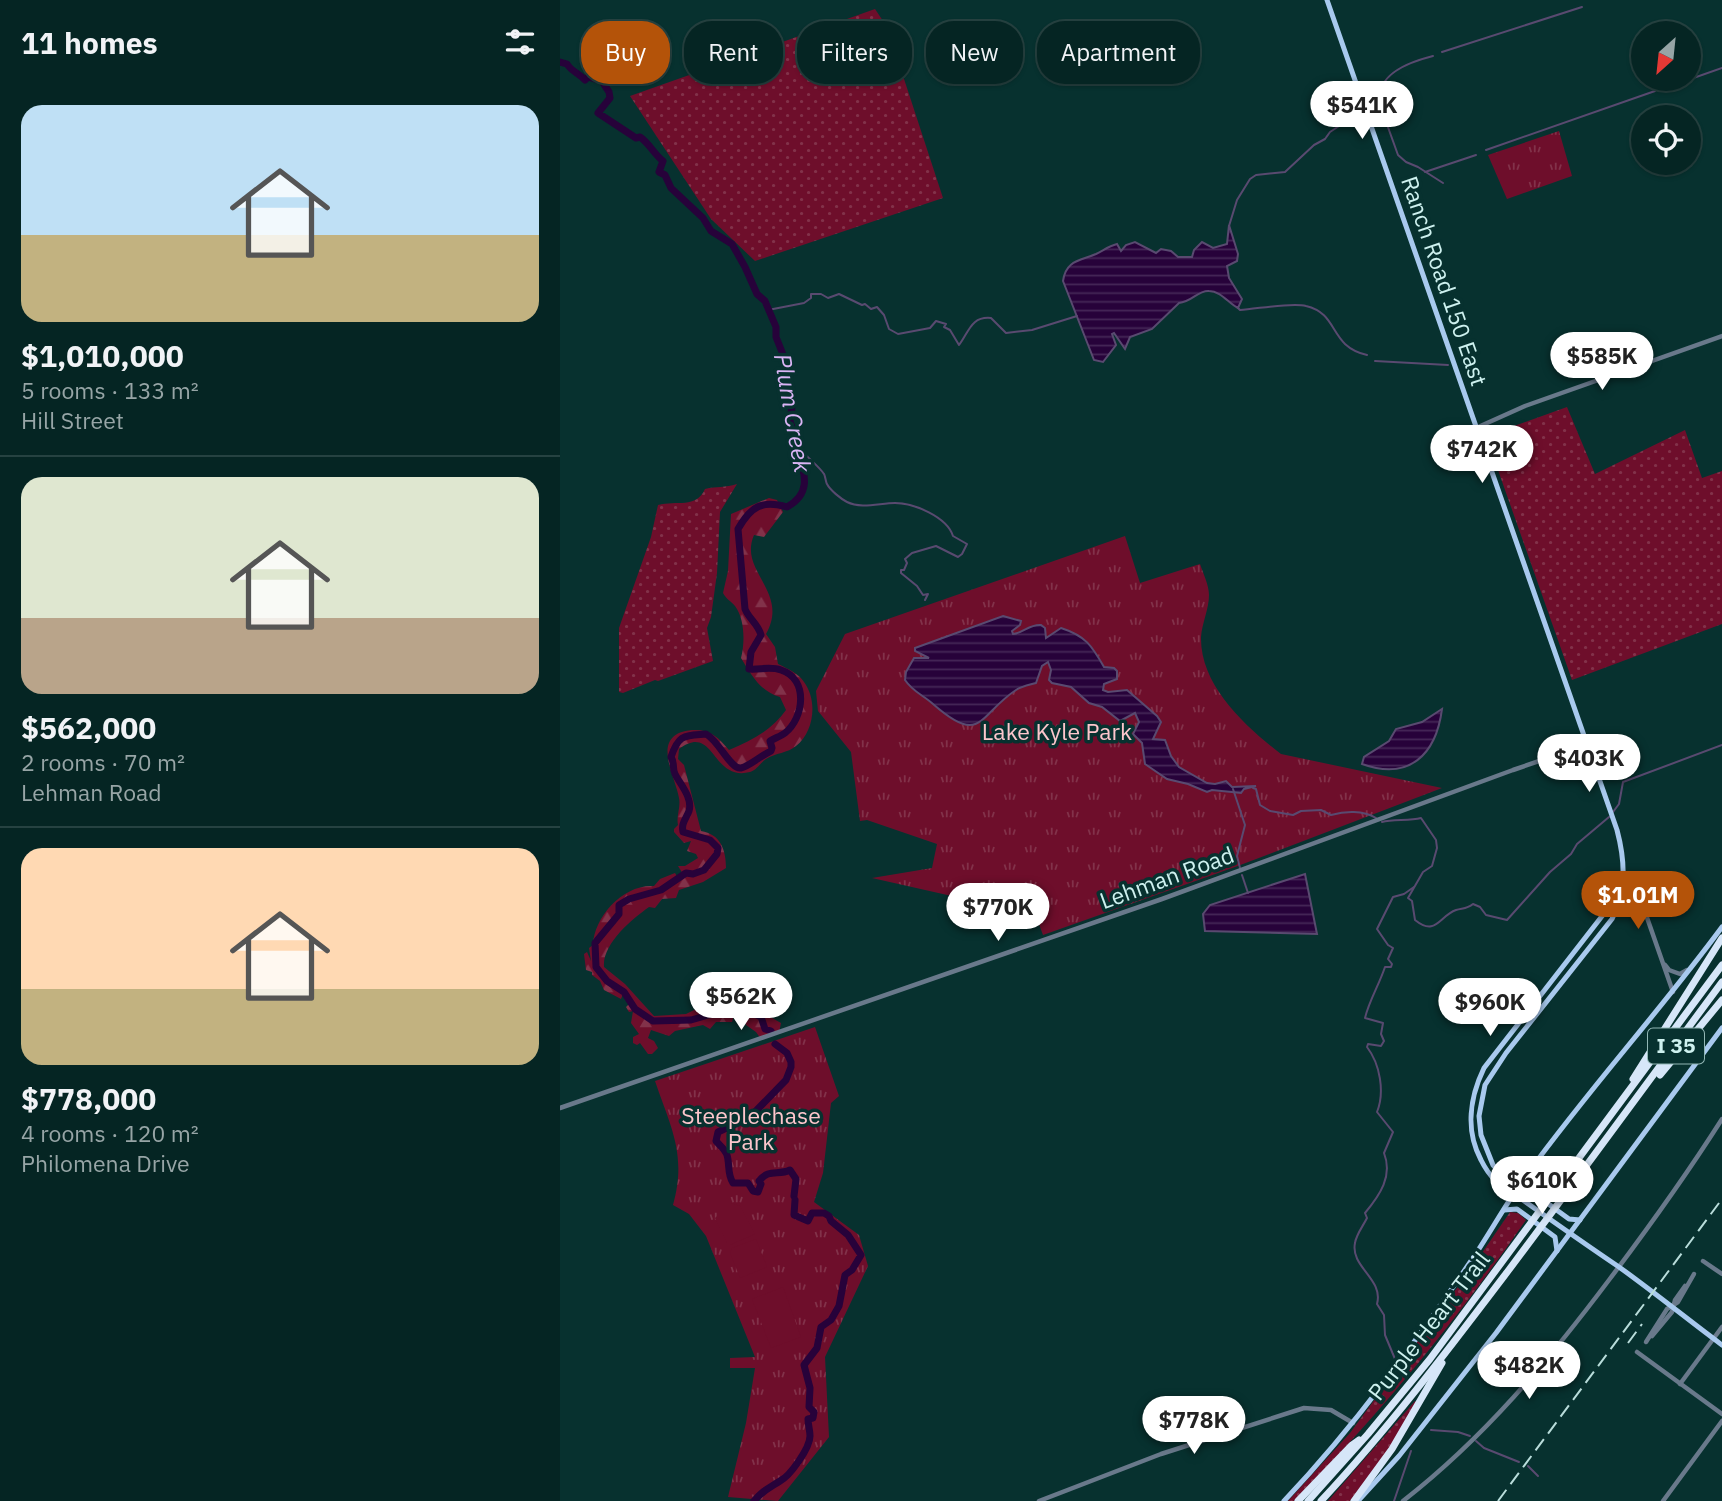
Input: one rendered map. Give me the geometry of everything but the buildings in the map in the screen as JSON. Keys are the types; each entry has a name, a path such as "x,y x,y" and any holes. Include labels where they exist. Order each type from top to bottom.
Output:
{"highway":[{"path":"1619,1104 1641,1064 1722,938"},
{"name":"Purple Heart Trail","path":"1308,1501 1368,1434 1452,1330 1722,965"},
{"name":"Purple Heart Trail","path":"1321,1501 1398,1414 1449,1349 1722,982"},
{"path":"1629,1110 1722,1000"},
{"path":"1356,1501 1437,1375 1449,1349"},
{"path":"1298,1501 1352,1445 1368,1434"}],"main road":[{"name":"Ranch Road 150 East","path":"1327,0 1623,852 1620,906 1493,1070 1485,1085 1479,1116 1481,1135 1493,1165 1510,1184 1514,1194"},
{"path":"1620,893 1484,1068 1471,1110 1473,1138 1479,1158 1506,1191 1525,1201 1619,1267 1722,1345"},
{"path":"1284,1501 1353,1423 1435,1313 1525,1177 1722,927"},
{"path":"1538,999 1545,1004"},
{"path":"1356,1501 1399,1456 1446,1398 1722,1028"},
{"path":"1525,1177 1532,1192 1569,1219 1582,1219"},
{"path":"1504,1210 1519,1211 1555,1237 1557,1251"}],"street":[{"path":"1476,428 1525,406 1722,336"},
{"name":"Lehman Road","path":"560,1108 1162,899 1513,769 1586,745"},
{"path":"1620,893 1636,900 1644,909 1673,992"},
{"path":"1662,962 1669,970 1680,974 1691,968"},
{"path":"1403,1501 1466,1447 1513,1399 1560,1344 1686,1176 1722,1119"},
{"path":"1703,1261 1722,1274"},
{"path":"1672,1307 1667,1310 1646,1342 1672,1312 1672,1307 1675,1300 1694,1274 1678,1302 1672,1307"},
{"path":"1679,1384 1722,1327"},
{"path":"1637,1352 1722,1414"},
{"path":"1039,1501 1161,1454 1304,1408 1331,1410 1353,1423"},
{"path":"1662,1501 1722,1421"}],"green space":[{"path":"875,9 883,21 841,21"},
{"path":"797,37 797,84 906,84 943,198 755,261 711,219 630,96 684,77 684,84 783,84 783,42"},
{"path":"1559,131 1572,176 1507,199 1488,155"},
{"path":"1567,407 1595,474 1685,430 1702,478 1722,471 1722,624 1572,680 1486,436"},
{"path":"737,484 720,512 717,573 707,628 713,661 623,693 619,692 619,628 651,537 658,505 691,502 705,489"},
{"path":"769,498 777,500 783,512 764,537 754,535 752,560 772,606 772,619 766,634 775,647 778,664 799,676 808,690 812,707 810,725 796,746 773,755 750,772 737,773 728,769 700,743 691,743 679,749 678,759 684,765 701,831 713,835 721,844 726,868 703,882 679,890 676,898 662,899 655,908 649,907 635,918 613,941 604,967 625,984 654,1016 686,1014 735,997 781,1023 779,1033 761,1039 739,1015 734,1016 732,1022 716,1022 710,1029 703,1025 675,1031 669,1036 651,1030 648,1038 654,1041 658,1048 648,1054 640,1043 633,1043 633,1037 639,1034 631,1023 633,1011 629,1012 626,1007 629,1004 623,994 621,999 604,990 592,972 586,970 584,954 587,952 591,961 589,948 593,945 599,924 612,904 621,896 632,890 654,886 660,879 675,873 678,878 683,874 678,866 685,866 698,858 696,854 687,851 691,841 684,843 674,832 678,825 679,801 668,757 671,739 679,733 704,731 717,738 729,750 760,734 786,710 780,697 762,687 741,658 741,618 735,606 723,593 728,571 731,514"},
{"name":"Lake Kyle Park","path":"1125,536 1140,583 1200,564 1209,591 1201,637 1208,672 1240,718 1281,754 1442,788 1235,867 1043,935 1033,908 989,899 965,899 872,878 932,868 937,844 867,820 860,821 851,752 818,711 816,691 845,634"},
{"name":"Steeplechase Park","path":"815,1027 839,1096 831,1103 823,1173 814,1202 859,1235 868,1266 825,1357 829,1437 778,1501 728,1497 746,1423 755,1368 730,1368 730,1358 755,1357 706,1236 689,1214 673,1205 677,1187 678,1156 655,1081"},
{"path":"731,1203 740,1206 755,1234 730,1245 715,1218"},
{"path":"1510,1212 1518,1213 1526,1220 1472,1294 1357,1434 1294,1501 1288,1501 1350,1433"},
{"path":"756,1239 767,1267 740,1278 730,1253 732,1248"},
{"path":"783,1287 801,1337 771,1348 752,1299"},
{"path":"1415,1401 1417,1403 1394,1441 1350,1501 1328,1501"}],"shaded area":[{"path":"1229,225 1238,254 1237,261 1227,266 1229,278 1242,299 1238,308 1217,293 1202,292 1179,303 1152,329 1130,337 1125,349 1114,333 1112,334 1116,345 1103,362 1094,360 1063,281 1071,265 1114,245 1117,244 1121,251 1126,245 1135,242 1156,253 1161,249 1171,251 1178,257 1192,257 1194,250 1202,242 1213,248 1227,244"},
{"path":"1003,616 1021,621 1012,631 1013,634 1041,625 1045,628 1046,638 1061,628 1082,638 1104,667 1117,671 1117,679 1104,684 1103,690 1127,690 1157,716 1161,722 1153,739 1165,740 1179,767 1207,783 1226,781 1232,787 1256,786 1244,789 1241,793 1212,790 1207,792 1167,779 1145,764 1142,743 1133,734 1139,722 1135,713 1120,721 1102,707 1089,703 1071,687 1052,683 1049,680 1051,670 1048,662 1042,666 1036,683 1016,690 986,717 971,725 949,717 905,680 906,672 914,658 929,658 915,651 915,648"},
{"path":"1442,709 1434,739 1417,760 1393,769 1362,764 1364,757 1389,741 1396,729 1422,722"},
{"path":"1305,874 1317,934 1205,931 1203,914 1210,905"}],"waterway":[{"path":"1442,52 1582,7"},
{"path":"1380,104 1380,94 1388,77 1404,66 1433,56"},
{"name":"Plum Creek","path":"560,62 567,64 585,80 588,77 602,81 610,98 598,113 646,142 663,161 659,172 665,175 671,188 703,218 711,231 732,244 757,294 765,301 776,327 776,337 786,362 792,406 790,422 804,481 801,495 787,507 771,504 758,507 738,529 745,609 761,635 751,652 749,669 777,669 790,675 800,690 801,699 796,718 785,733 770,741 771,751 741,768 733,765 706,734 687,736 680,740 671,757 675,774 690,806 683,832 710,840 718,848 717,854 704,870 693,874 686,873 661,890 629,899 619,905 619,914 595,943 596,967 607,981 624,992 635,1009 653,1021 691,1020 712,1014 719,1006 728,1004 741,1012 761,1017 765,1029 771,1031"},
{"path":"1701,75 1722,68"},
{"path":"1486,150 1655,91"},
{"path":"1372,108 1380,105 1398,155 1443,183"},
{"path":"1229,226 1237,200 1250,179 1256,175 1285,172 1330,132 1362,111"},
{"path":"1425,172 1476,155"},
{"path":"768,310 804,303 811,298 811,294 821,294 828,298 839,294 871,309 877,307 884,315 889,329 898,334 930,328 936,321 946,324 944,327 950,330 959,345 971,326 984,318 991,318 1006,333 1032,330 1077,316"},
{"path":"1237,307 1240,310 1300,305 1317,310 1346,345 1367,355"},
{"path":"1375,361 1448,365"},
{"path":"797,448 822,472 831,489 847,502 864,505 903,504 920,508 937,517 950,529 953,536 967,544 958,557 936,546 912,553 905,559 907,563 901,573 917,586 923,595 928,594 925,600"},
{"path":"1613,812 1619,804 1623,782 1722,745"},
{"path":"1253,788 1256,789 1260,805 1270,811 1293,815 1301,811 1321,810 1331,815 1354,812 1376,818"},
{"path":"1233,789 1245,825 1237,856 1240,868"},
{"path":"1382,822 1421,818 1436,840 1437,848 1432,866 1423,872 1408,898 1412,901 1415,920 1422,925 1433,926 1450,913 1473,904 1480,907 1486,915 1507,920 1550,872 1571,854 1577,844 1609,817"},
{"path":"1242,875 1248,893"},
{"path":"1395,1359 1385,1335 1384,1315 1377,1304 1376,1287 1357,1259 1355,1243 1367,1218 1365,1213 1384,1185 1387,1170 1384,1153 1393,1132 1377,1112 1381,1096 1380,1078 1367,1047 1368,1044 1381,1046 1384,1041 1381,1034 1383,1023 1365,1018 1385,967 1391,967 1392,964 1388,959 1393,948 1377,929 1393,897 1414,887"},
{"name":"Plum Creek","path":"775,1044 787,1053 791,1062 786,1080 750,1117 718,1132 716,1141 727,1155 733,1183 748,1183 753,1191 758,1192 761,1184 759,1181 763,1177 770,1173 790,1170 796,1179 794,1196"},
{"name":"Plum Creek","path":"754,1501 789,1474 807,1447 810,1436 808,1419 813,1418 814,1412 809,1407 810,1388 804,1365 817,1348 821,1327 831,1320 839,1306 845,1275 852,1270 861,1255 848,1235 824,1213 812,1213 808,1221 794,1215 795,1200"},
{"path":"1431,1430 1458,1432 1470,1436"},
{"path":"1476,1441 1484,1448 1519,1462"},
{"path":"1394,1501 1411,1451"},
{"path":"1528,1466 1538,1476"}],"railway":[{"path":"1498,1501 1722,1199"},
{"path":"1628,1343 1642,1324"}]}
